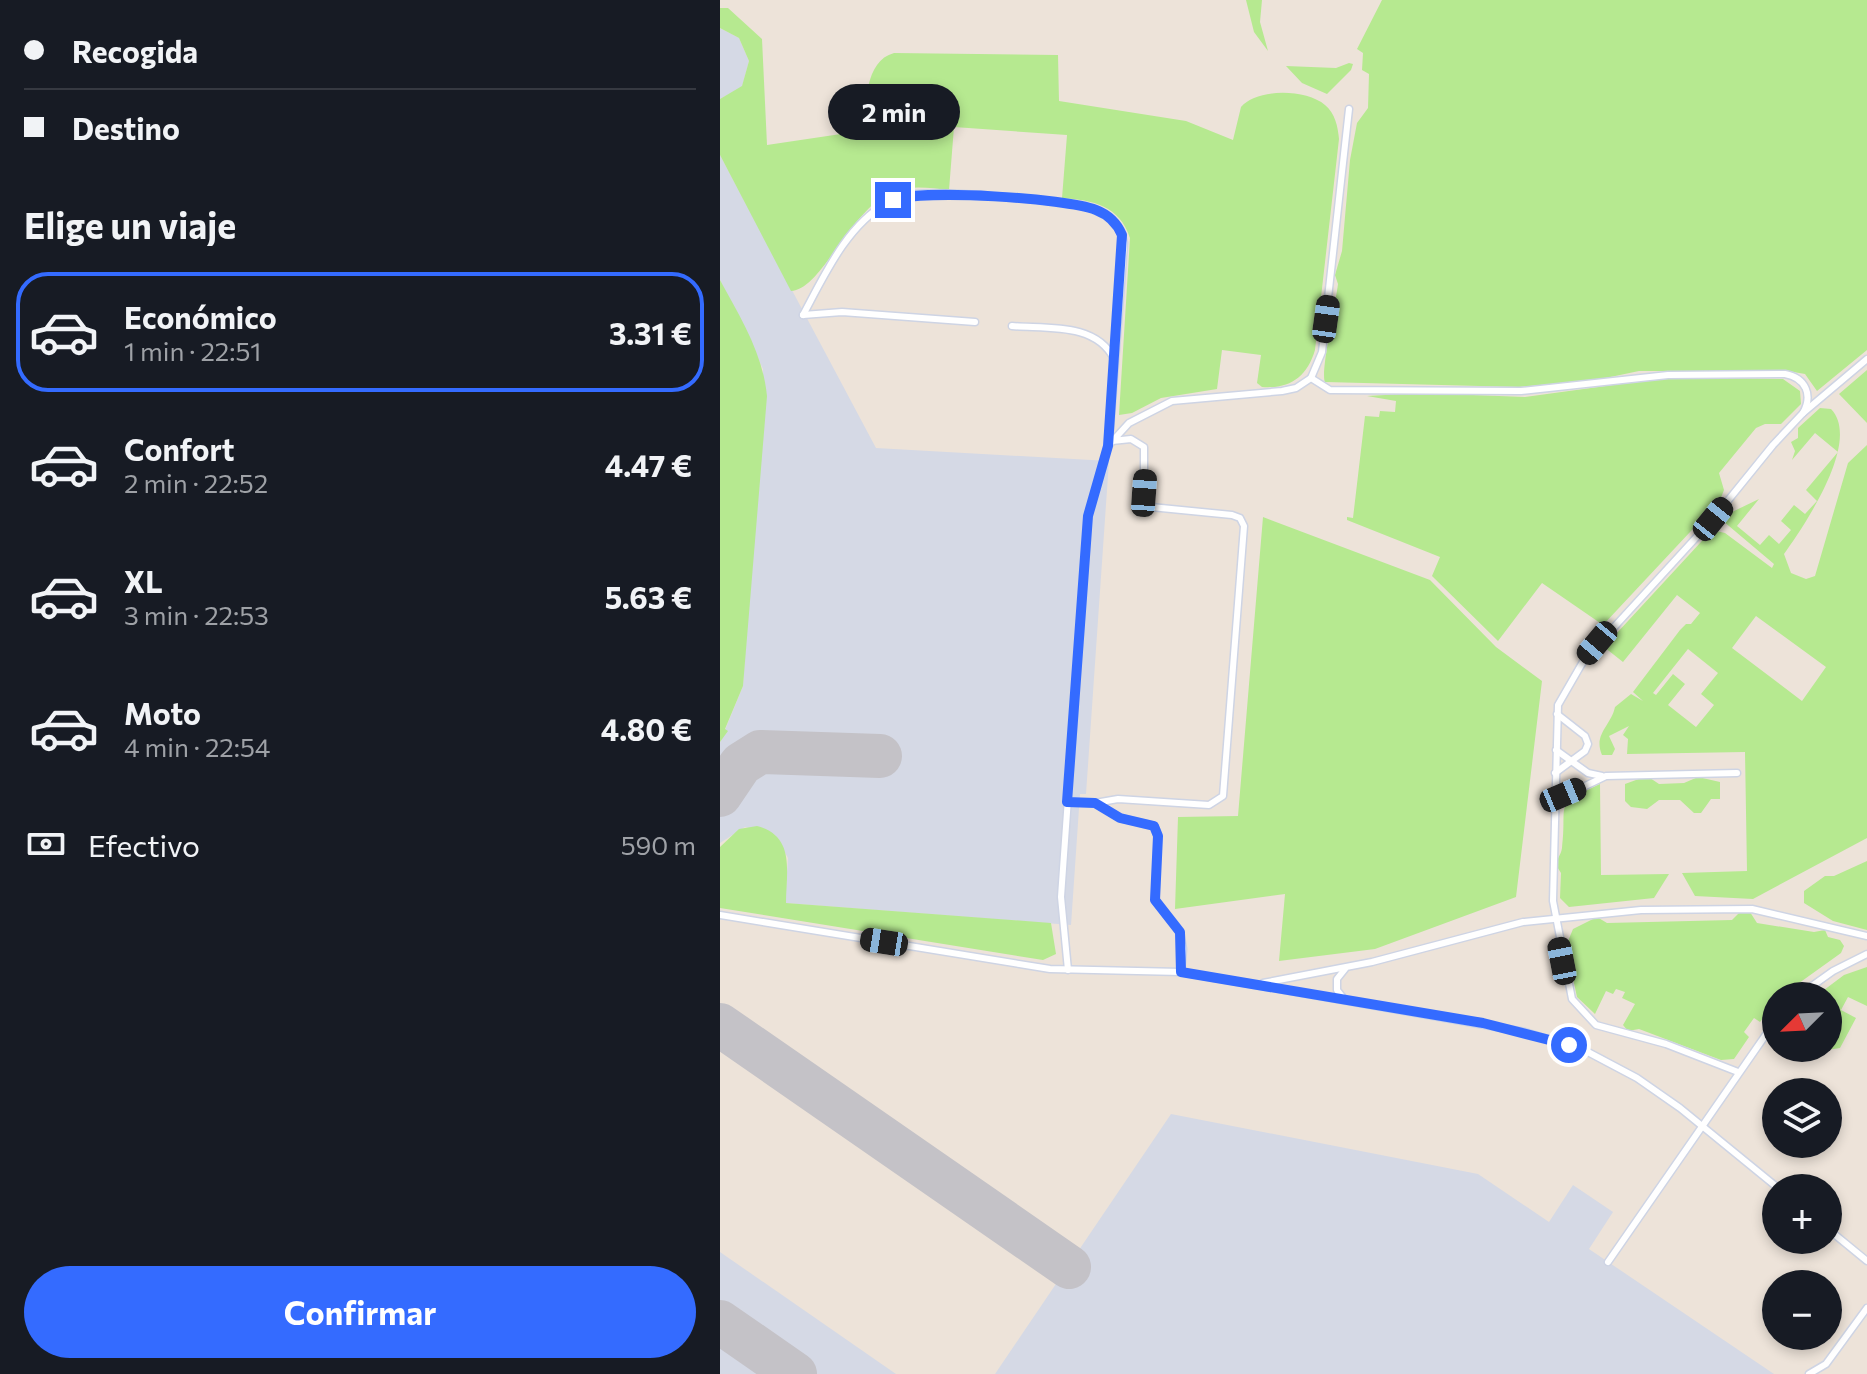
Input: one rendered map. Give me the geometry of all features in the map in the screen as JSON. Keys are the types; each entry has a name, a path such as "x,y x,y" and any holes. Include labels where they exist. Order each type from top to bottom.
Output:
{"lane":[{"path":"1110,444 1137,417 1172,401 1290,390 1311,378 1322,352 1349,109"},
{"path":"975,322 842,312 803,315 852,234 869,215 893,200 923,193 1070,204 1107,216 1122,235 1110,444 1088,516 1061,897 1068,970"},
{"path":"1012,326 1080,332 1102,342 1115,362"},
{"path":"1738,1072 1677,1047 1589,1020 1570,993 1554,918 1557,714 1563,691 1584,660 1713,519 1803,413 1867,359"},
{"path":"1311,378 1330,390 1521,391 1668,375 1785,374 1797,378 1805,386 1808,399 1803,413"},
{"path":"1067,802 1095,803 1118,799 1209,805 1223,796 1244,526 1240,518 1232,515 1151,507 1144,497 1144,447 1131,439 1110,444"},
{"path":"1555,773 1585,751 1588,742 1557,714"},
{"path":"1556,750 1588,773 1606,776 1737,773"},
{"path":"1554,801 1606,776"},
{"path":"1095,803 1120,818 1150,823 1157,830 1155,900 1180,932 1181,972"},
{"path":"1260,984 1349,967 1467,935 1554,918 1676,908 1752,909 1867,936"},
{"path":"720,915 1068,970 1181,972 1483,1023 1569,1045 1637,1078 1762,1175"},
{"path":"1818,982 1867,954"},
{"path":"1344,999 1337,990 1337,979 1349,967"},
{"path":"1608,1262 1762,1039"},
{"path":"1842,1240 1867,1261"},
{"path":"1809,1374 1823,1367 1867,1308"}],"shaded area":[{"path":"720,28 739,38 749,61 742,87 720,99"},
{"path":"720,155 876,448 1109,461 1086,794 1080,794 1071,925 785,903 788,858 775,835 745,827 720,843 720,742 743,686 763,369 720,280"},
{"path":"1171,1114 1478,1174 1549,1222 1573,1185 1613,1212 1589,1249 1774,1374 995,1374"},
{"path":"720,1252 896,1374 720,1374"}],"green space":[{"path":"1246,0 1262,0 1260,22 1268,51 1254,32"},
{"path":"1382,0 1867,0 1867,350 1817,391 1805,374 1788,371 1639,371 1596,380 1519,387 1325,382 1350,160 1357,123 1368,108 1369,74 1362,70 1363,53 1357,49"},
{"path":"720,8 728,8 762,39 767,145 861,131 872,74 884,58 894,53 1058,55 1059,101 1186,121 1233,140 1241,107 1258,96 1282,93 1317,100 1331,112 1339,139 1312,359 1302,374 1289,383 1262,387 1257,383 1261,355 1222,350 1217,389 1161,398 1132,413 1119,415 1130,238 1120,219 1104,207 1062,198 1067,135 954,127 949,190 908,188 894,191 878,200 864,213 814,277 803,287 791,291 720,155 720,99 742,86 749,61 739,38 720,28"},
{"path":"1353,64 1351,70 1327,94 1302,83 1286,66 1336,68"},
{"path":"720,280 756,350 767,396 743,686 725,729 728,731 720,742"},
{"path":"1867,370 1867,423 1839,394"},
{"path":"1657,379 1783,379 1800,391 1801,404 1781,424 1765,424 1756,428 1719,473 1724,490 1716,510 1705,516 1603,625 1542,583 1498,641 1432,576 1440,557 1347,520 1347,517 1353,518 1365,416 1379,417 1380,411 1395,412 1396,401 1367,396 1421,393 1525,397"},
{"path":"1820,408 1831,409 1839,423 1837,451 1815,433 1792,460 1795,451 1791,442 1798,438 1798,428"},
{"path":"1867,445 1867,838 1753,899 1695,896 1682,873 1747,871 1745,752 1627,754 1628,739 1623,735 1629,726 1609,736 1615,749 1612,755 1602,755 1600,741 1615,707 1631,694 1643,701 1633,692 1680,630 1691,624 1700,613 1677,595 1623,662 1604,647 1712,530 1725,533 1772,568 1774,564 1723,521 1732,512 1759,499 1737,526 1760,545 1769,535 1779,544 1791,530 1781,521 1794,505 1805,514 1817,501 1806,490 1837,453 1816,504 1784,554 1791,573 1806,579 1815,576 1848,463","holes":["1756,616 1826,667 1802,701 1732,648","1688,649 1718,673 1701,694 1714,705 1696,727 1668,705 1685,684 1673,674 1656,695 1653,693"]},
{"path":"1263,517 1430,580 1496,647 1542,681 1516,897 1375,949 1279,961 1285,894 1175,909 1178,817 1238,816"},
{"path":"1647,776 1659,784 1684,783 1698,777 1720,782 1720,799 1711,799 1701,813 1694,813 1680,800 1659,800 1647,809 1631,807 1625,801 1625,784"},
{"path":"1600,784 1601,875 1669,874 1654,898 1569,907 1560,898 1561,873 1556,865 1562,848 1565,807 1574,797"},
{"path":"757,826 778,838 783,847 787,868 786,903 1051,923 1056,954 1043,960 720,908 720,847 739,829"},
{"path":"1867,861 1867,930 1833,921 1804,903 1804,891 1825,876 1834,876"},
{"path":"1740,912 1750,912 1757,923 1814,932 1825,930 1828,937 1840,940 1844,946 1841,953 1801,982 1762,982 1762,1020 1760,1022 1754,1018 1744,1032 1749,1037 1734,1059 1721,1060 1639,1029 1628,1031 1623,1025 1635,1004 1622,998 1625,992 1616,989 1613,994 1606,991 1595,1014 1577,997 1566,946 1573,929 1597,917 1607,923 1732,920"},
{"path":"1867,967 1867,1006 1848,997 1842,1008 1842,982 1835,982 1844,975"},
{"path":"1842,1011 1856,1018 1842,1044"}],"taxiway":[{"path":"720,795 741,764 760,752 880,756"},
{"path":"720,1025 1069,1267"},
{"path":"720,1322 795,1374"}],"route":[{"path":"893,200 923,193 1070,204 1099,211 1119,227 1122,235 1124,243 1108,446 1088,516 1067,802 1095,803 1120,818 1146,821 1157,830 1155,900 1180,932 1183,949 1181,972 1483,1023 1569,1045"}]}
